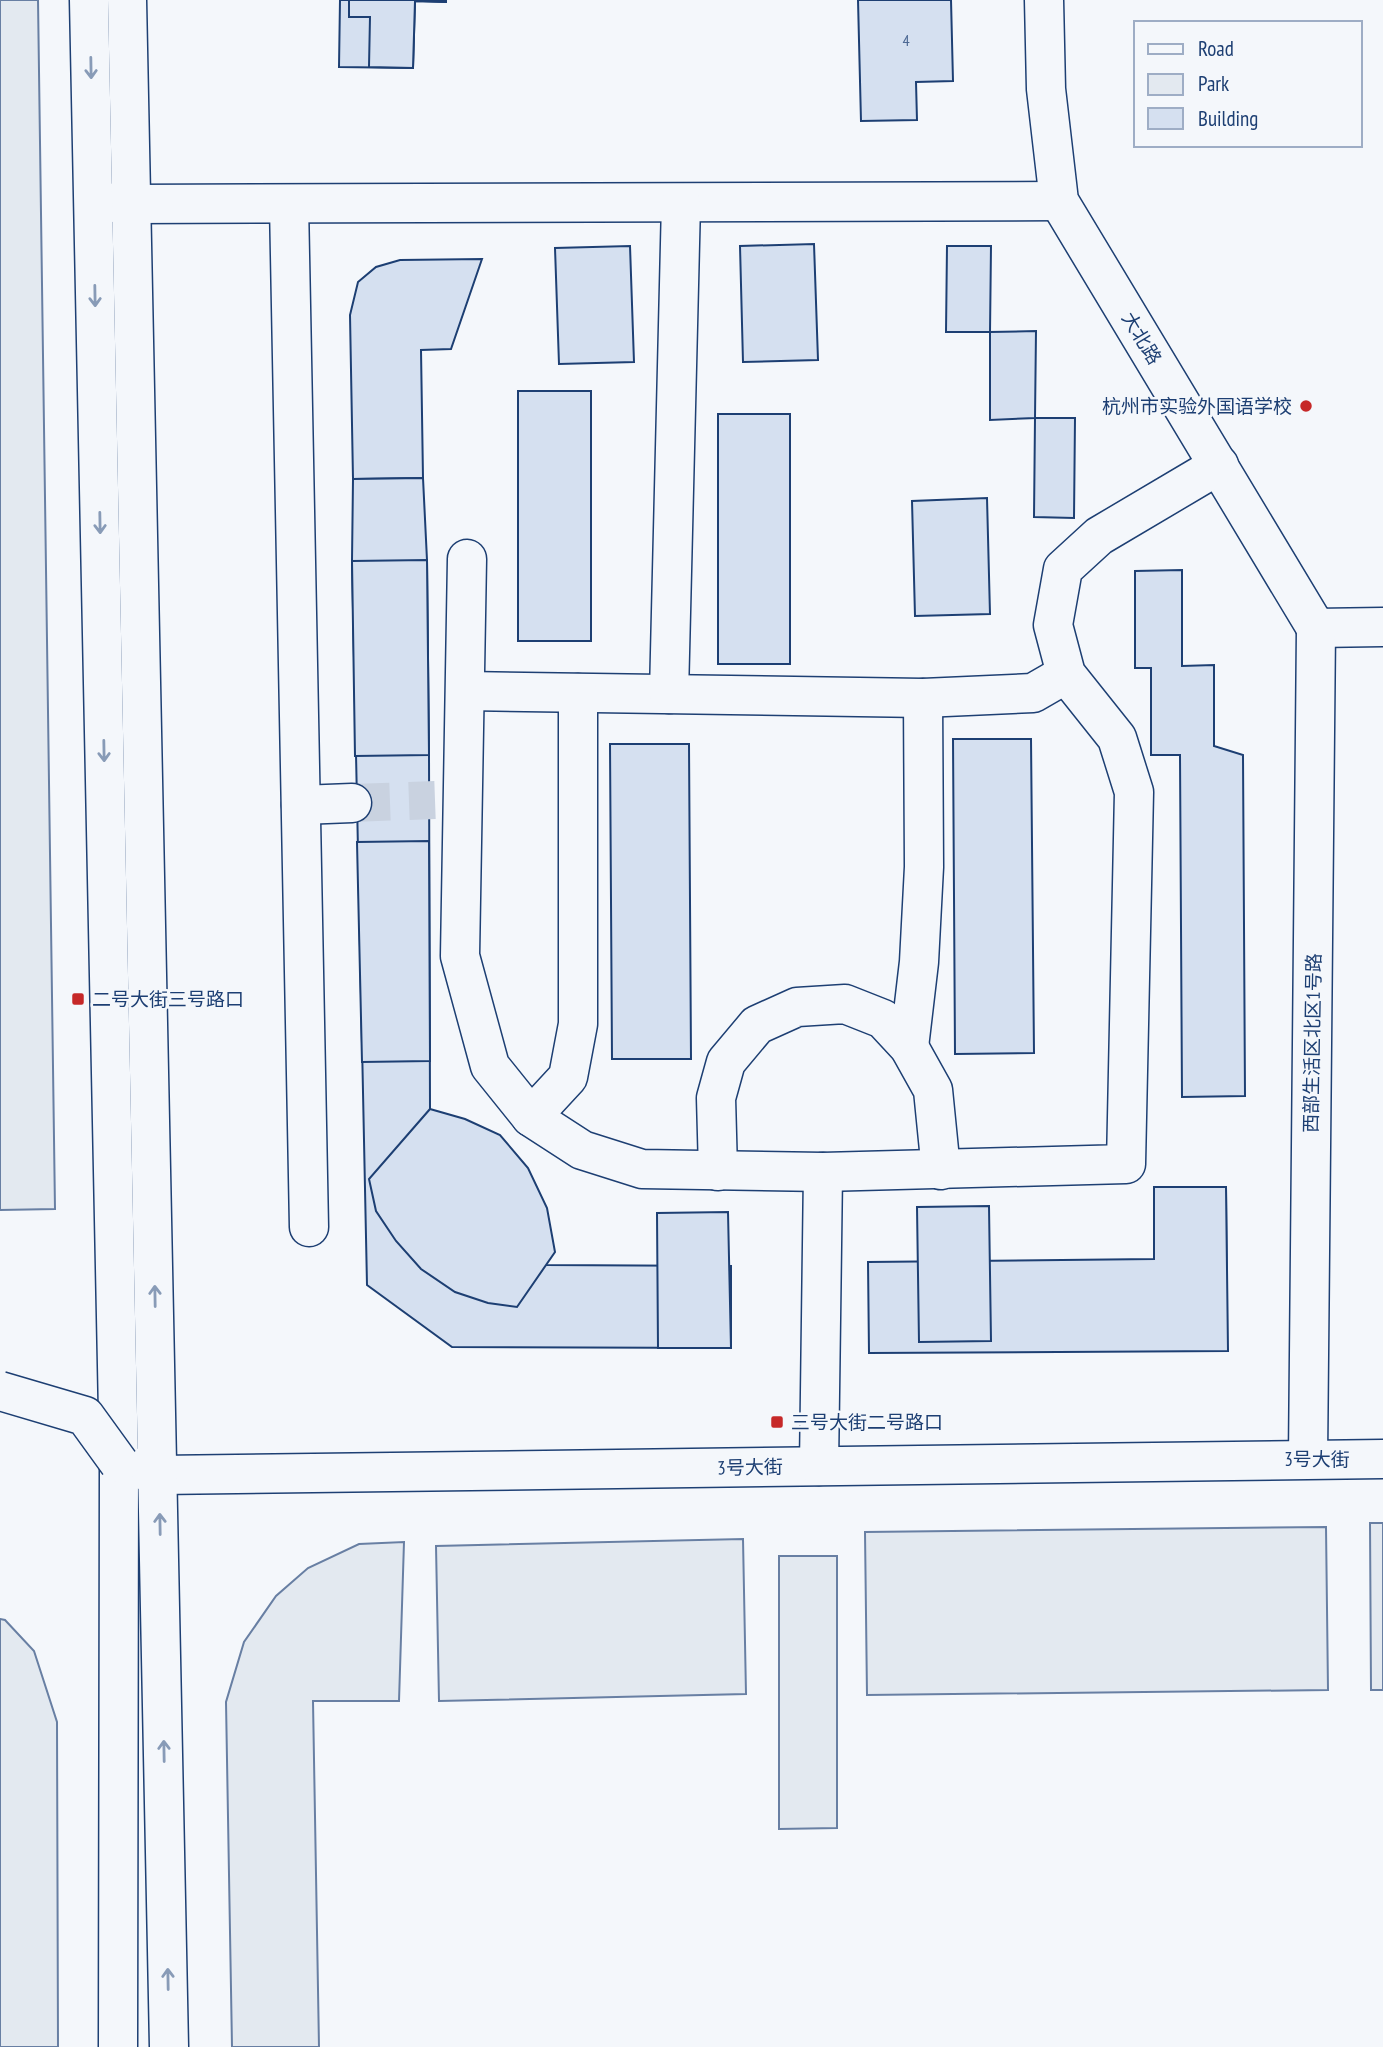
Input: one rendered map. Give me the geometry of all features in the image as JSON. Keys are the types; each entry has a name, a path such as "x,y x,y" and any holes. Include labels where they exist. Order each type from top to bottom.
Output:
{"street":[{"path":"89,0 119,1463 118,2047"},
{"path":"127,0 169,2047"},
{"name":"大北路","path":"1044,0 1046,89 1059,201 1316,628"},
{"path":"93,201 131,204 1059,201"},
{"path":"669,694 681,203"},
{"path":"289,204 309,1227"},
{"path":"467,559 466,691 449,800 460,956 490,1066 531,1117 582,1150 642,1169 823,1172 1126,1164 1133,792 1117,738 1066,674 1053,625 1063,569 1100,536 1219,465"},
{"path":"1316,628 1383,627"},
{"name":"西部生活区北区1号路","path":"1308,1459 1316,628"},
{"path":"466,691 923,698 1033,693 1066,674"},
{"path":"531,1117 568,1077 578,1024 578,693"},
{"path":"909,1047 919,962 924,867 923,698"},
{"path":"301,805 352,803"},
{"path":"718,1171 716,1098 726,1062 757,1024 797,1007 845,1004 883,1019 909,1047 933,1090 941,1170"},
{"path":"819,1466 823,1172"},
{"path":"0,1391 85,1416 119,1463"},
{"name":"3号大街","path":"119,1463 159,1475 1383,1459"}],"green space":[{"path":"0,0 38,0 55,1209 0,1210"},
{"path":"1370,1523 1383,1523 1383,1690 1371,1690"},
{"path":"1326,1527 1328,1690 867,1695 865,1532"},
{"path":"743,1539 746,1694 439,1701 436,1546"},
{"path":"404,1542 399,1701 313,1701 319,2047 232,2047 226,1702 244,1642 276,1596 308,1568 359,1544"},
{"path":"779,1556 837,1556 837,1828 779,1829"},
{"path":"0,1619 5,1620 34,1651 57,1722 58,2047 0,2047"}],"building":[{"path":"340,0 446,0 446,2 415,1 413,68 339,67"},
{"path":"349,0 446,0 446,2 415,1 413,68 369,67 370,17 349,17"},
{"path":"858,0 951,0 953,81 916,82 917,120 861,121"},
{"path":"814,244 818,360 743,362 740,246"},
{"path":"630,246 634,362 559,364 555,248"},
{"path":"947,246 991,246 990,332 946,332"},
{"path":"482,259 451,349 421,350 423,478 353,479 350,315 358,282 376,267 400,260"},
{"path":"1036,331 1035,418 990,420 990,332"},
{"path":"518,391 591,391 591,641 518,641"},
{"path":"718,414 790,414 790,664 718,664"},
{"path":"1035,418 1075,418 1074,518 1034,517"},
{"path":"423,478 427,560 430,1109 546,1265 731,1266 731,1348 452,1347 367,1285 352,561 353,479"},
{"path":"987,498 990,614 915,616 912,501"},
{"path":"427,560 429,755 355,756 352,561"},
{"path":"1182,570 1182,666 1214,665 1214,746 1243,755 1245,1096 1182,1097 1180,755 1151,755 1151,668 1135,668 1135,571"},
{"path":"953,739 1031,739 1034,1053 955,1054"},
{"path":"610,744 689,744 691,1059 612,1059"},
{"path":"429,841 430,1061 362,1062 357,842"},
{"path":"430,1109 465,1119 500,1135 528,1168 547,1208 555,1252 517,1307 488,1303 455,1292 421,1269 396,1241 376,1211 369,1179"},
{"path":"1154,1187 1226,1187 1227,1322 1156,1323"},
{"path":"1154,1187 1226,1187 1228,1351 869,1353 868,1262 1154,1259"},
{"path":"989,1206 991,1341 919,1342 917,1207"},
{"path":"728,1212 731,1348 658,1348 657,1213"}],"tunnel":[{"path":"352,803 435,800"}],"place":[{"name":"杭州市实验外国语学校","path":"1306,406"},
{"name":"二号大街三号路口","path":"78,999"},
{"name":"三号大街二号路口","path":"777,1422"}]}
